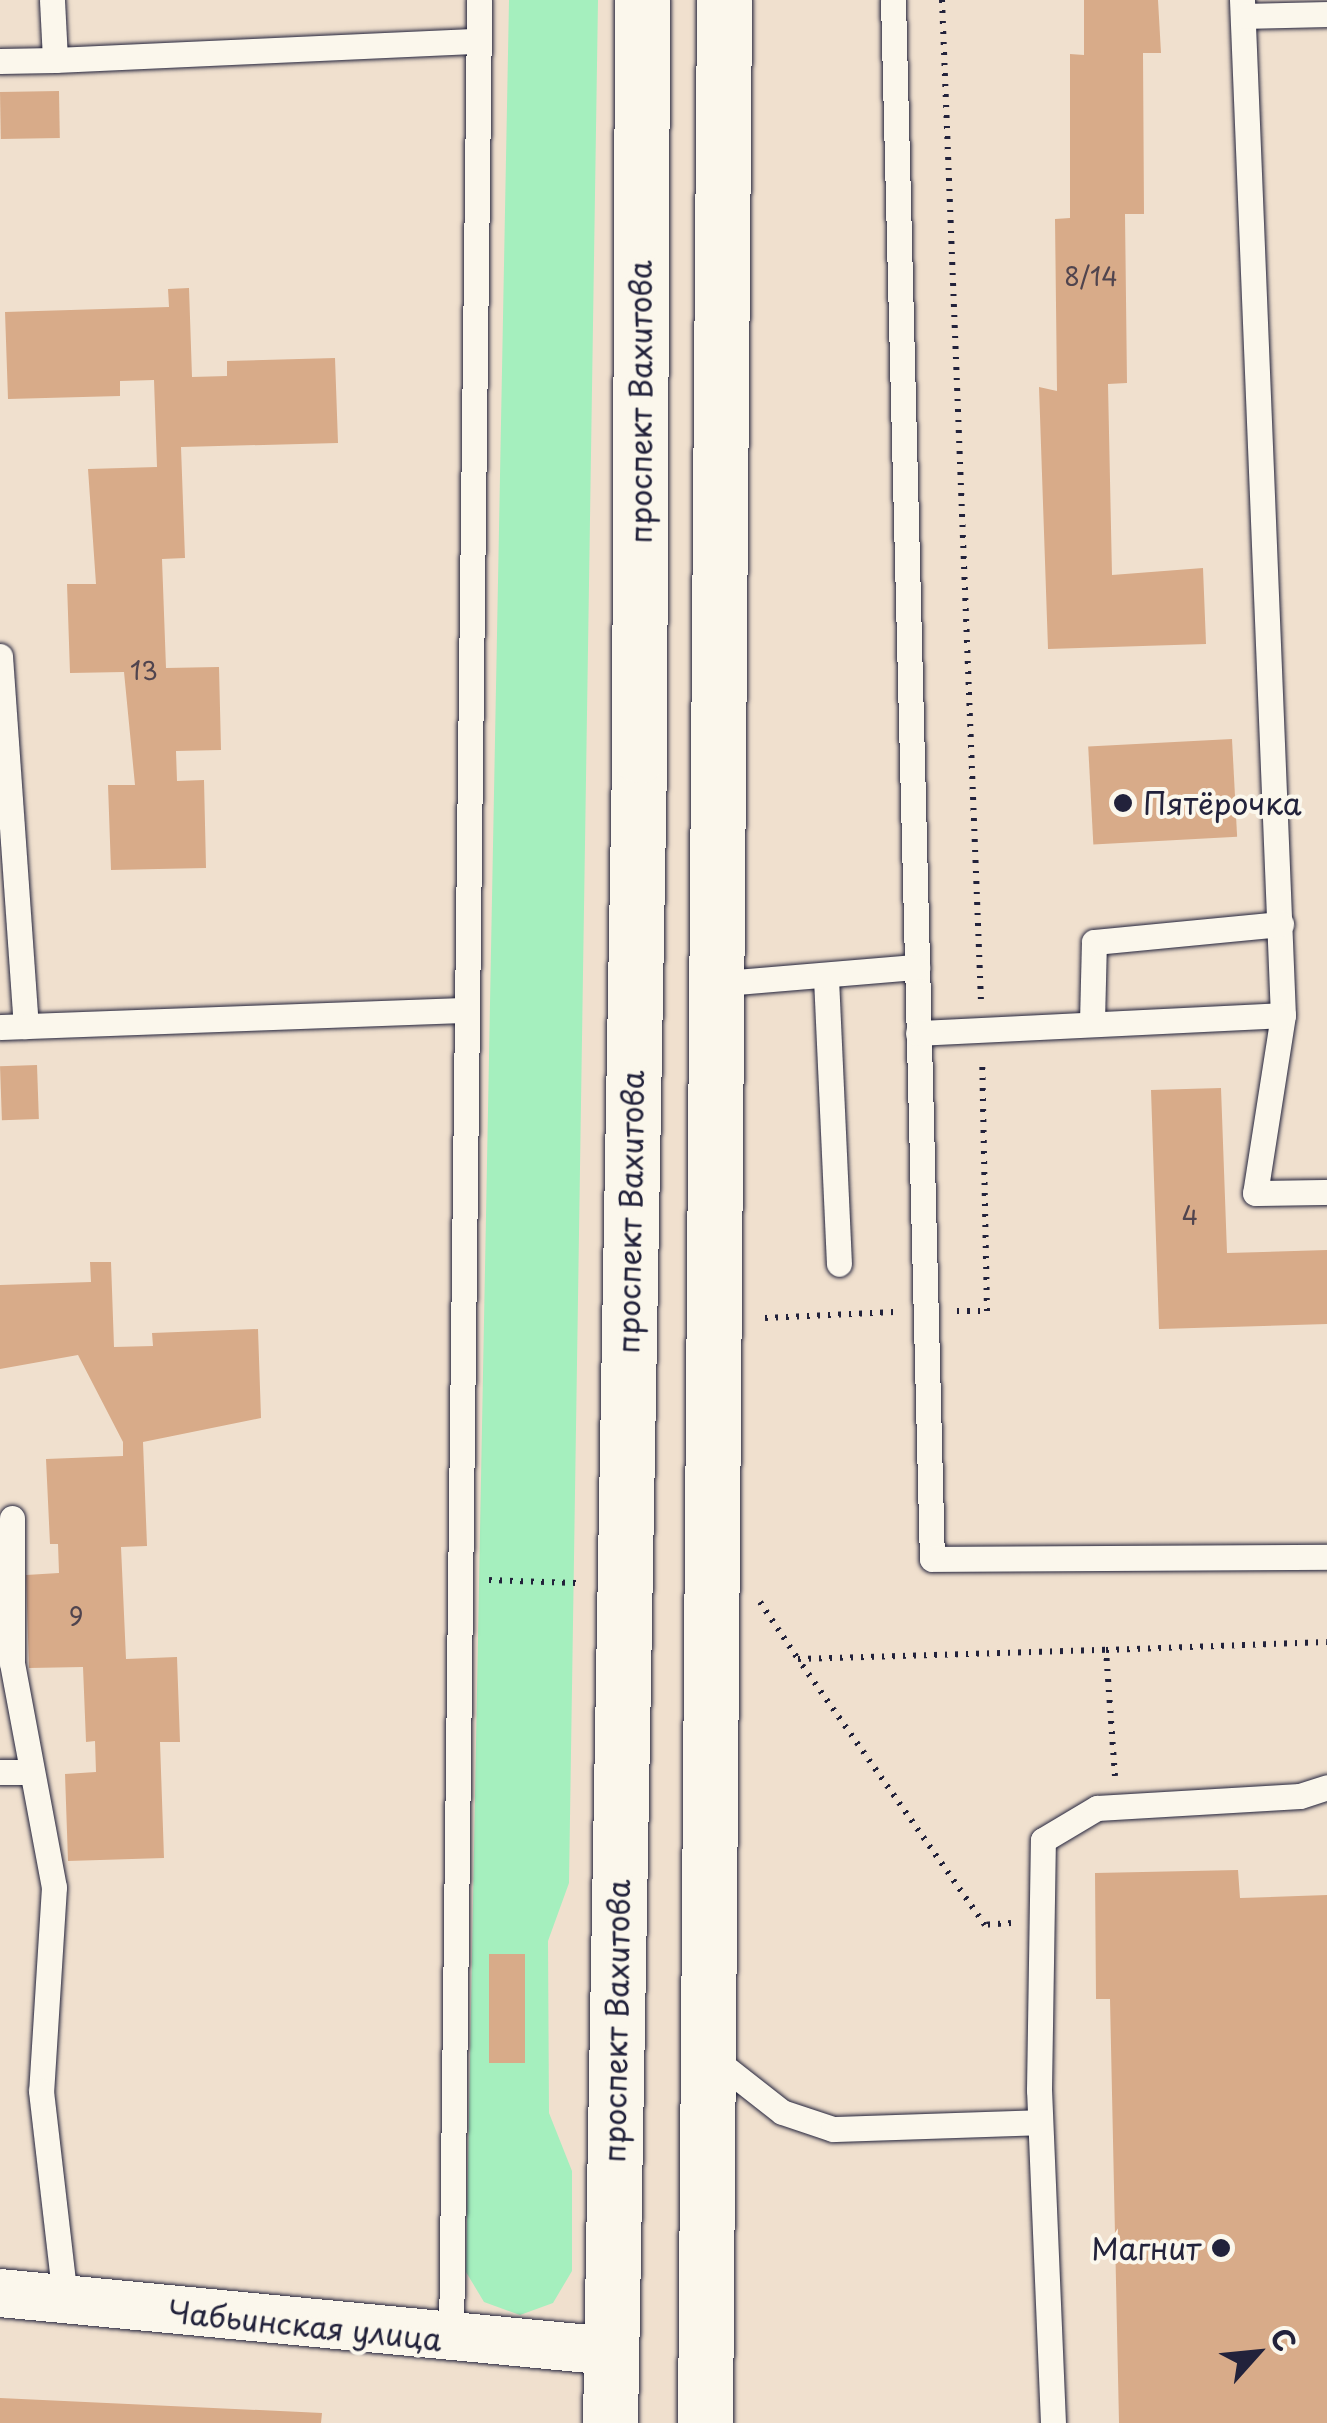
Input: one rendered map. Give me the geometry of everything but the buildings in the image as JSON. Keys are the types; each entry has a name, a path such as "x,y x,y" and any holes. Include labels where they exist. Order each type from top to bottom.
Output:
{"main road":[{"name":"проспект Вахитова","path":"610,2423 639,755 642,0"},
{"path":"705,2423 711,984 724,0"}],"street":[{"name":"Чабьинская улица","path":"0,2292 451,2340 610,2351"}],"lane":[{"path":"52,0 55,60"},
{"path":"451,2340 479,0"},
{"path":"893,0 932,1559 1327,1557"},
{"path":"1327,14 1242,8 1283,1015 1255,1192 1327,1192"},
{"path":"0,61 480,41"},
{"path":"0,656 13,1027 464,1010"},
{"path":"1092,1022 1094,942 1281,924"},
{"path":"711,984 826,978 916,967"},
{"path":"826,978 839,1264"},
{"path":"918,1033 1283,1015"},
{"path":"12,1518 12,1663 54,1888 41,2092 64,2300"},
{"path":"0,1772 30,1772"},
{"path":"1053,2423 1040,2122 1044,1840 1097,1808 1300,1796 1327,1788"},
{"path":"704,2051 782,2112 832,2128 1040,2122"}],"path":[{"path":"1042,1921 986,1924 798,1659 1327,1642"},
{"path":"1106,1650 1117,1807"}],"green space":[{"path":"509,0 598,0 569,1883 548,1941 549,2113 572,2171 572,2271 553,2303 520,2315 484,2302 466,2272"}],"place":[{"name":"Пятёрочка","path":"1123,803"},
{"name":"Магнит","path":"1221,2248"}]}
